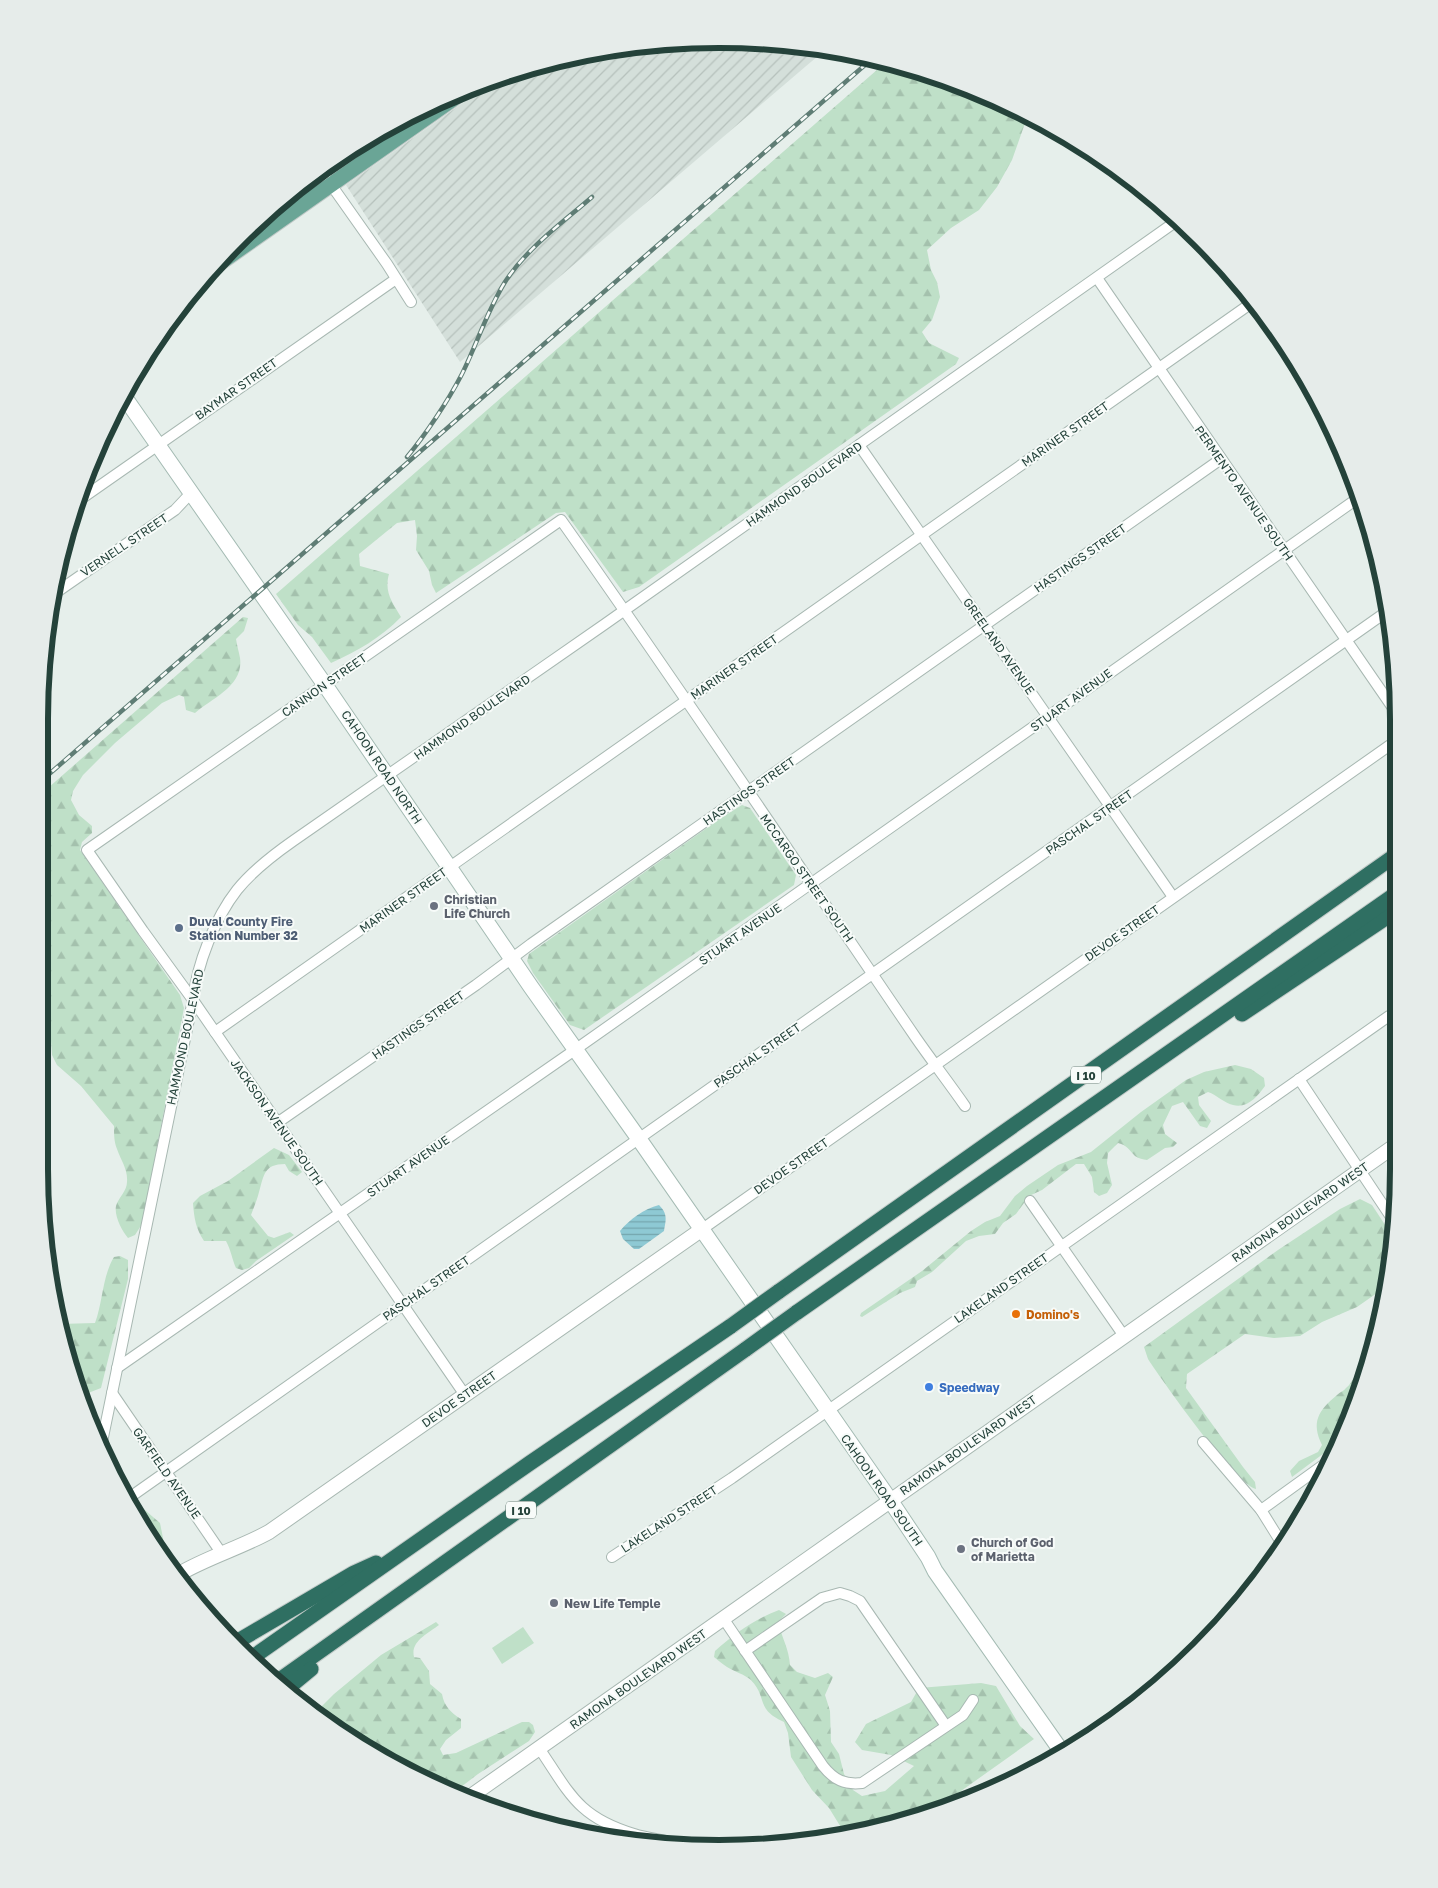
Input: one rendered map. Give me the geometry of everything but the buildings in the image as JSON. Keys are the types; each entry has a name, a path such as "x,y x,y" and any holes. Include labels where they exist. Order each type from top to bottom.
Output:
{"highway":[{"name":"I 10","path":"256,1655 530,1463 731,1326 1390,859"},
{"name":"I 10","path":"282,1679 746,1348 1390,898"},
{"path":"1162,1058 1197,1042 1317,965 1390,915"},
{"path":"240,1640 354,1573 407,1550"},
{"path":"291,1686 415,1585"}],"main road":[{"path":"238,250 438,110"},
{"name":"CAHOON ROAD NORTH","path":"128,401 639,1139"},
{"path":"639,1139 701,1230"},
{"name":"CAHOON ROAD SOUTH","path":"701,1230 890,1500 928,1557 935,1571 1059,1748"}],"street":[{"path":"325,176 411,302"},
{"name":"HAMMOND BOULEVARD","path":"103,1436 193,1000 195,982 208,942 229,901 238,888 274,854 624,611 1173,224"},
{"name":"PERMENTO AVENUE SOUTH","path":"1096,278 1390,702"},
{"name":"BAYMAR STREET","path":"86,495 396,279"},
{"name":"MARINER STREET","path":"215,1032 1248,305"},
{"name":"GREELAND AVENUE","path":"859,445 1173,897"},
{"name":"HASTINGS STREET","path":"277,1123 1221,459"},
{"name":"VERNELL STREET","path":"60,590 175,510 191,493"},
{"name":"STUART AVENUE","path":"117,1368 576,1049 1354,501"},
{"name":"MCCARGO STREET SOUTH","path":"561,520 917,1040 965,1106"},
{"name":"CANNON STREET","path":"87,850 561,520"},
{"name":"PASCHAL STREET","path":"132,1496 1382,615"},
{"name":"DEVOE STREET","path":"182,1572 205,1560 269,1532 1390,746"},
{"name":"JACKSON AVENUE SOUTH","path":"87,850 143,932 193,1000 465,1395"},
{"name":"LAKELAND STREET","path":"612,1557 732,1478 1389,1016"},
{"path":"1299,1079 1389,1214"},
{"name":"RAMONA BOULEVARD WEST","path":"474,1794 1390,1149"},
{"path":"1030,1201 1124,1336"},
{"name":"GARFIELD AVENUE","path":"112,1392 222,1554"},
{"path":"1203,1442 1261,1510 1279,1539"},
{"path":"1261,1510 1320,1467"},
{"path":"745,1651 822,1598 840,1593 850,1596 860,1601 946,1726"},
{"path":"723,1618 823,1766 830,1775 842,1782 862,1783 963,1715 974,1700"},
{"path":"539,1748 576,1802 605,1824 639,1836"}],"shaded area":[{"path":"675,49 763,49 819,55 460,362 346,185 477,93 545,70 631,53"}],"green space":[{"path":"880,67 935,83 976,99 1027,122 1012,160 997,187 979,210 951,228 927,250 940,297 932,320 922,332 929,343 959,358 956,364 639,587 623,592 565,512 556,513 436,593 429,571 416,550 415,520 397,523 359,554 360,566 389,574 388,592 401,617 368,643 331,663 312,637 298,625 276,594"},
{"path":"243,617 248,618 244,631 236,639 240,668 232,684 195,713 186,710 184,697 179,695 162,703 115,743 83,775 73,791 71,800 79,815 92,826 92,833 82,842 80,850 180,995 184,1008 142,1224 135,1235 128,1238 116,1214 116,1206 127,1185 127,1177 115,1144 114,1126 81,1086 57,1065 52,1055 51,1041 48,1038 48,788"},
{"path":"742,805 750,808 796,875 794,885 584,1030 570,1025 533,973 527,961 529,954"},
{"path":"1235,1065 1251,1069 1264,1078 1265,1086 1252,1101 1238,1106 1230,1104 1208,1092 1198,1097 1199,1105 1211,1121 1207,1128 1200,1126 1183,1102 1172,1106 1163,1125 1165,1134 1177,1143 1173,1147 1165,1148 1147,1160 1136,1157 1126,1146 1118,1143 1108,1153 1107,1163 1112,1185 1107,1193 1099,1196 1094,1192 1092,1177 1084,1164 1076,1164 1042,1190 1029,1196 1016,1214 1003,1223 995,1234 979,1236 966,1241 932,1272 917,1281 915,1287 900,1293 862,1317 860,1316 861,1313 922,1271 971,1231 985,1222 1000,1216 1015,1196 1058,1165 1091,1152 1141,1112 1186,1080 1204,1072"},
{"path":"274,1148 289,1155 302,1172 297,1176 289,1171 285,1164 269,1168 264,1176 251,1215 268,1236 274,1238 290,1232 294,1235 256,1261 249,1268 242,1270 236,1268 226,1241 204,1241 196,1223 193,1203 200,1196 228,1181"},
{"path":"1360,1199 1372,1205 1388,1229 1379,1291 1357,1307 1322,1322 1300,1336 1274,1338 1245,1334 1187,1374 1186,1388 1255,1482 1256,1489 1246,1483 1232,1470 1200,1431 1148,1359 1144,1347 1278,1250 1340,1209"},
{"path":"120,1256 128,1260 128,1279 101,1388 86,1394 66,1324 95,1323 105,1281 114,1257"},
{"path":"1358,1375 1355,1385 1328,1450 1292,1477 1290,1471 1299,1461 1318,1452 1322,1445 1317,1430 1318,1417 1321,1412 1330,1401 1347,1387 1355,1376"},
{"path":"137,1506 160,1523 165,1548 161,1542"},
{"path":"779,1610 786,1614 778,1622 790,1665 797,1672 815,1678 828,1673 833,1677 825,1695 830,1711 831,1742 839,1754 844,1774 853,1790 862,1796 885,1791 914,1766 891,1755 862,1750 855,1742 866,1724 911,1702 919,1688 981,1683 996,1686 1020,1726 1034,1739 949,1799 893,1818 842,1829 829,1808 812,1790 791,1757 788,1733 784,1722 765,1708 756,1686 751,1680 727,1667 714,1657 715,1651 737,1633"},
{"path":"436,1622 439,1625 421,1638 415,1646 414,1657 420,1658 429,1671 430,1684 442,1694 448,1709 461,1719 461,1728 446,1740 440,1749 443,1755 456,1753 522,1722 529,1722 533,1725 535,1732 529,1741 460,1788 422,1771 383,1751 319,1709 381,1655"},
{"path":"523,1627 534,1643 502,1664 492,1648"}],"water":[{"path":"659,1205 665,1214 664,1231 639,1249 634,1249 623,1239 620,1231 638,1215"}],"railway":[{"path":"48,775 866,64"},
{"path":"407,457 422,438 456,384 505,282 534,247 592,197"}],"place":[{"name":"Christian Life Church","path":"434,906"},
{"name":"Duval County Fire Station Number 32","path":"179,928"},
{"name":"Domino's","path":"1016,1314"},
{"name":"Speedway","path":"929,1387"},
{"name":"Church of God of Marietta","path":"961,1549"},
{"name":"New Life Temple","path":"554,1603"}]}
